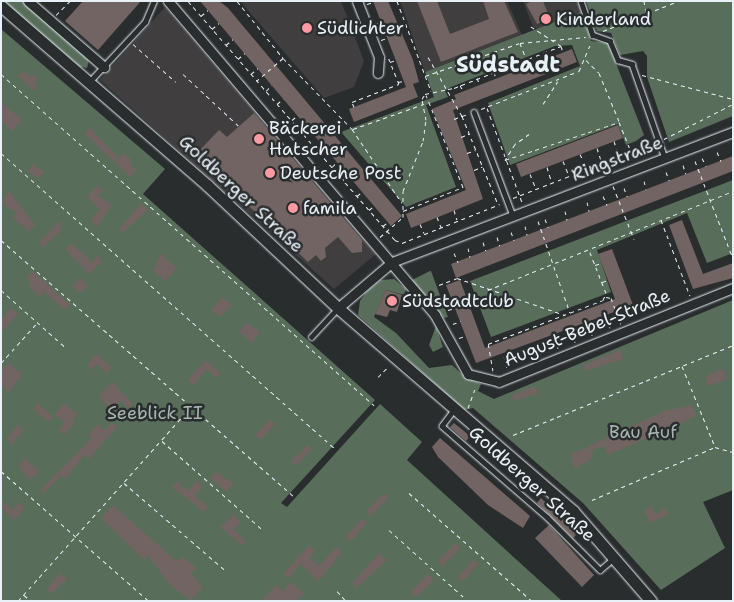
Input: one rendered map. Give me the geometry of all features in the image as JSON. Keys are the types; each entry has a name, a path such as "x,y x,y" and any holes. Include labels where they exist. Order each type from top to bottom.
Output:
{"main road":[{"name":"Goldberger Straße","path":"3,11 207,185 338,308 573,511 615,557 651,601"}],"street":[{"path":"28,1 104,67"},
{"path":"168,1 392,262 441,324 458,361 468,374 479,379"},
{"path":"357,1 380,58 378,73"},
{"name":"Ringstraße","path":"338,308 392,262 733,132"},
{"name":"August-Bebel-Straße","path":"479,379 499,382 678,308 733,288"}],"lane":[{"path":"88,83 145,22 154,1"},
{"path":"581,1 593,35 610,41 618,60 632,64 665,158"},
{"path":"474,112 513,216"},
{"path":"311,337 338,308"},
{"name":"Goldberger Straße","path":"460,412 442,426 548,517 600,570 615,557"}],"path":[{"path":"50,20 70,1"},
{"path":"188,1 382,227 402,243 659,141 733,104"},
{"path":"238,1 283,58 352,129 402,204"},
{"path":"397,1 431,92"},
{"path":"644,1 646,14"},
{"path":"425,76 520,43 593,35 678,1"},
{"path":"367,4 374,2"},
{"path":"201,16 208,10"},
{"path":"375,24 381,22"},
{"path":"212,29 219,23"},
{"path":"530,26 557,40 563,52"},
{"path":"454,120 579,71 585,60 593,35"},
{"path":"382,40 388,38"},
{"path":"226,45 233,39"},
{"path":"129,40 176,82"},
{"path":"520,43 529,66"},
{"path":"426,94 460,85 561,46"},
{"path":"544,52 547,59"},
{"path":"238,59 245,53"},
{"path":"428,57 462,116 498,205"},
{"path":"257,81 283,58"},
{"path":"390,62 396,60"},
{"path":"585,60 599,73 631,152"},
{"path":"511,65 513,72"},
{"path":"251,74 258,68"},
{"path":"494,72 496,78"},
{"path":"1,74 374,405"},
{"path":"183,74 241,128"},
{"path":"636,76 646,75 733,99"},
{"path":"477,78 480,85"},
{"path":"400,89 398,83 404,80"},
{"path":"543,104 558,80"},
{"path":"266,91 272,85"},
{"path":"460,85 462,91"},
{"path":"381,91 383,96"},
{"path":"374,243 403,217 402,204 423,141 426,94"},
{"path":"402,211 463,187 426,94"},
{"path":"366,96 368,101"},
{"path":"277,104 283,98"},
{"path":"352,129 424,104"},
{"path":"486,107 526,211"},
{"path":"291,121 298,115"},
{"path":"505,160 620,122"},
{"path":"303,135 309,129"},
{"path":"461,137 469,134"},
{"path":"505,160 515,144 529,134"},
{"path":"614,141 619,156"},
{"path":"317,150 323,145"},
{"path":"597,148 602,163"},
{"path":"467,153 476,150"},
{"path":"717,152 720,161"},
{"path":"1,153 335,449"},
{"path":"580,154 587,169"},
{"path":"702,158 706,166"},
{"path":"563,161 569,176"},
{"path":"695,161 732,256"},
{"path":"331,168 337,162"},
{"path":"683,165 686,174"},
{"path":"474,170 483,167"},
{"path":"547,167 552,183"},
{"path":"666,172 669,180"},
{"path":"530,174 536,189"},
{"path":"342,180 349,175"},
{"path":"610,179 634,239"},
{"path":"644,180 646,189"},
{"path":"624,188 628,196"},
{"path":"488,290 733,191"},
{"path":"356,197 362,192"},
{"path":"603,196 607,205"},
{"path":"587,202 589,211"},
{"path":"368,211 374,206"},
{"path":"454,210 457,221"},
{"path":"565,211 567,220"},
{"path":"437,217 441,228"},
{"path":"544,218 548,227"},
{"path":"661,220 691,298"},
{"path":"538,221 570,313"},
{"path":"382,227 388,222"},
{"path":"420,224 424,234"},
{"path":"525,226 527,235"},
{"path":"511,232 514,240"},
{"path":"667,236 672,234"},
{"path":"497,237 500,246"},
{"path":"1,240 293,496"},
{"path":"483,242 486,251"},
{"path":"468,248 470,257"},
{"path":"673,250 677,248"},
{"path":"493,372 488,344 603,300 602,282 589,250"},
{"path":"454,253 458,262"},
{"path":"678,263 682,262"},
{"path":"595,265 602,263"},
{"path":"684,279 688,277"},
{"path":"439,285 458,278 488,290 565,314"},
{"path":"602,282 608,280"},
{"path":"1,290 65,347"},
{"path":"443,296 449,293"},
{"path":"604,296 615,297"},
{"path":"612,298 621,325"},
{"path":"448,310 455,308"},
{"path":"605,318 610,329"},
{"path":"1,363 37,322"},
{"path":"453,324 460,322"},
{"path":"588,324 592,336"},
{"path":"571,330 575,343"},
{"path":"458,339 465,336"},
{"path":"554,337 558,349"},
{"path":"537,343 541,356"},
{"path":"513,434 733,345"},
{"path":"520,350 525,362"},
{"path":"504,356 508,369"},
{"path":"378,377 389,365"},
{"path":"682,366 715,447"},
{"path":"460,412 479,379"},
{"path":"18,601 190,407"},
{"path":"161,440 263,530"},
{"path":"592,500 715,447 733,452"},
{"path":"1,471 149,601"},
{"path":"124,483 226,571"},
{"path":"409,492 532,601"},
{"path":"389,530 468,601"},
{"path":"336,591 346,601"},
{"path":"24,594 31,601"}],"shaded area":[{"name":"Südlichter","path":"240,1 341,1 364,61 354,87 324,98"},
{"path":"400,1 507,1 522,35 425,72"},
{"name":"Kinderland","path":"523,1 577,1 581,12 538,29 533,27"},
{"path":"165,7 376,254 334,289 100,80"}],"green space":[{"path":"3,1 23,1 89,60 87,68 76,66"},
{"path":"586,1 733,1 733,116 669,142 647,77 647,56 643,51 620,55 611,33 597,31"},
{"path":"581,12 591,41 608,43 644,135 636,141 626,145 618,124 510,165 488,103 580,66 572,45 555,46 451,87 445,91 448,97 426,105 456,187 406,207 341,132 434,97 425,72"},
{"name":"Seeblick II","path":"1,29 165,169 143,194 375,400 281,503 287,507 380,404 422,442 407,460 562,601 1,601"},
{"path":"733,180 733,253 707,263 687,213 597,250 611,292 491,337 470,281"},
{"path":"430,271 448,317 444,318 412,280"},
{"name":"Bau Auf","path":"394,279 406,289 404,295 386,290 374,317 396,333 429,368 452,365 466,378 481,384 478,391 494,399 733,300 733,490 703,502 725,548 661,590 583,503 473,408 464,410 358,315 360,301 367,291 381,280"},
{"path":"436,326 443,347 433,352 429,345"}],"building":[{"path":"83,1 141,1 98,50 65,21"},
{"path":"200,1 219,1 228,8 402,216 391,226"},
{"path":"373,1 388,1 413,60 419,82 413,84 418,97 354,122 349,109 406,87"},
{"path":"417,1 437,1 450,34 489,19 483,1 504,1 518,32 441,62"},
{"path":"532,1 543,1 550,19 537,24 526,4"},
{"path":"572,49 577,62 453,110 483,199 411,228 406,214 466,190 432,109 456,99 454,95"},
{"path":"23,71 30,77 33,74 38,78 34,91 18,76"},
{"path":"1,102 22,120 12,131 1,122"},
{"name":"famila","path":"254,113 362,240 362,252 352,253 338,237 325,248 326,257 321,261 316,255 308,262 195,155 219,130 227,137"},
{"path":"618,125 623,138 521,177 516,164"},
{"path":"90,128 119,158 124,153 132,160 129,163 137,170 130,177 85,134"},
{"path":"733,156 733,171 456,278 451,264"},
{"path":"34,164 44,172 38,179 28,171"},
{"path":"97,185 103,191 98,195 112,205 97,227 90,221 100,209 87,197"},
{"path":"9,191 35,225 29,232 13,217 17,213 1,203"},
{"path":"141,203 148,209 123,233 119,229"},
{"path":"60,220 61,231 44,247 39,242"},
{"path":"682,220 703,274 733,263 733,278 693,289 669,225"},
{"path":"71,243 92,262 97,256 102,261 89,274 65,249"},
{"path":"612,249 633,305 476,363 446,285 460,280 485,348 615,299 598,254"},
{"path":"161,254 177,268 165,281 153,271"},
{"path":"33,271 70,305 65,310 44,292 40,297 28,286 31,283 26,278"},
{"path":"80,278 88,285 80,293 72,286"},
{"name":"Südstadtclub","path":"386,290 402,295 397,312 390,310 387,317 375,314"},
{"path":"222,297 232,305 220,317 211,310"},
{"path":"11,308 18,314 1,333 1,319"},
{"path":"247,322 260,332 252,343 239,332"},
{"path":"620,350 623,359 585,371 583,365"},
{"path":"96,354 112,368 107,373 97,364 92,370 87,365"},
{"path":"206,360 220,373 216,378 207,369 193,385 188,380"},
{"path":"8,363 22,374 9,392 1,386 1,371"},
{"path":"723,369 727,379 708,386 705,376"},
{"path":"112,382 133,404 128,408 121,401 112,410 99,397"},
{"path":"536,386 538,393 514,401 512,395"},
{"path":"38,403 53,417 48,422 33,409"},
{"path":"64,403 78,414 72,421 75,424 64,434 58,430 64,423 55,414"},
{"path":"692,405 697,416 608,455 604,446 591,451 593,458 575,469 570,455 662,412"},
{"path":"269,420 275,424 261,440 255,435"},
{"path":"111,422 117,427 89,459 84,455 65,479 61,475 44,494 40,490 92,438 88,435 98,424 105,430"},
{"path":"454,423 470,436 466,441 450,427"},
{"path":"18,425 24,430 12,444 6,440"},
{"path":"440,438 530,516 523,528 488,505 438,457 432,447"},
{"path":"308,445 312,449 295,466 291,461"},
{"path":"25,459 39,471 31,480 18,467"},
{"path":"216,472 234,484 227,492 210,478"},
{"path":"196,481 203,487 195,496 208,507 204,512 172,487 177,482 188,491"},
{"path":"384,493 388,498 371,516 366,511"},
{"path":"541,498 578,533 573,538 537,503"},
{"path":"1,500 13,510 19,502 25,507 15,520 1,508"},
{"path":"113,505 176,561 184,557 196,568 191,574 203,587 191,600 172,587 148,556 144,560 101,518"},
{"path":"652,507 655,514 666,508 668,514 650,523 644,510"},
{"path":"234,515 241,522 233,529 246,541 242,545 220,527"},
{"path":"362,519 367,523 351,542 345,537"},
{"path":"549,525 594,575 582,587 535,538"},
{"path":"455,543 460,548 443,566 438,561"},
{"path":"309,545 315,551 309,558 319,566 336,547 342,552 318,582 301,564 288,578 283,574"},
{"path":"379,553 387,560 357,588 352,583"},
{"path":"473,560 478,564 463,582 458,577"},
{"path":"60,573 67,579 52,594 47,589"},
{"path":"428,574 434,579 416,598 410,592"},
{"path":"290,582 304,593 296,601 262,601 276,585 283,591"}],"place":[{"name":"Kinderland","path":"546,19"},
{"name":"Südlichter","path":"307,28"},
{"name":"Bäckerei Hatscher","path":"259,139"},
{"name":"Deutsche Post","path":"270,173"},
{"name":"famila","path":"293,208"},
{"name":"Südstadtclub","path":"392,301"}],"district":[{"name":"Südstadt","path":"508,65"}]}
